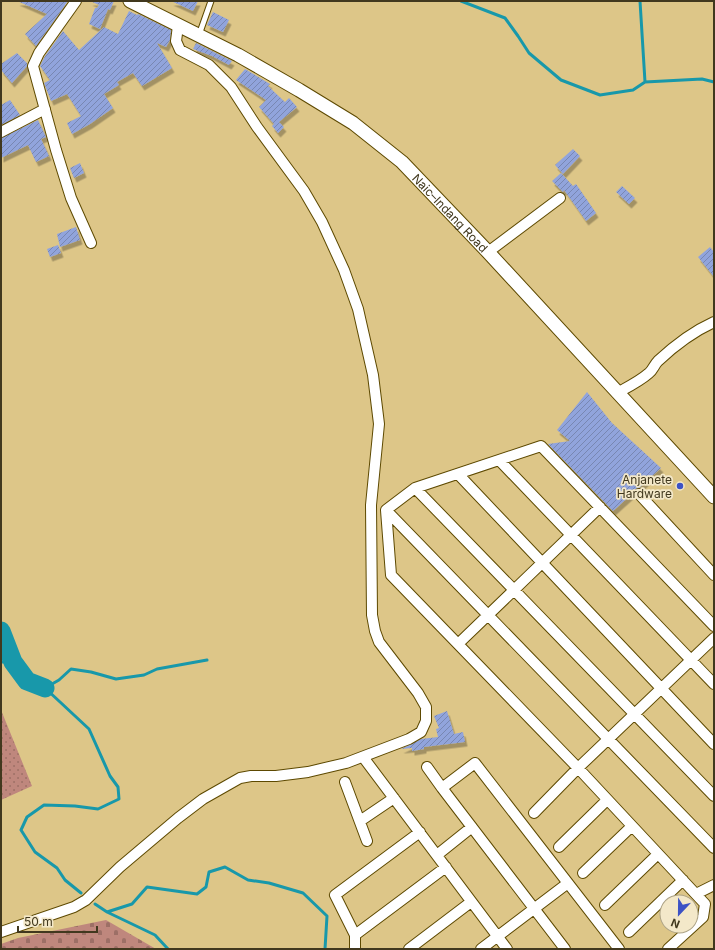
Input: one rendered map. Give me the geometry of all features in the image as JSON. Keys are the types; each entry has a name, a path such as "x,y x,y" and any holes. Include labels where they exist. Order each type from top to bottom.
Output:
{"main road":[{"name":"Naic–Indang Road","path":"130,1 238,55 353,123 402,162 488,252 714,497"}],"street":[{"path":"76,1 55,32 38,53 33,69 71,198 91,243"},
{"path":"1,932 74,907 86,900 120,867 178,818 197,804 240,778 308,772 346,763 409,739 421,732 426,721 426,707 418,693 379,642 372,615 371,505 379,424 373,375 358,309 341,263 322,222 304,191 257,127 231,87 209,65 180,50 176,42 178,26"},
{"path":"1,132 45,109"},
{"path":"488,252 560,198"},
{"path":"617,393 648,374 656,363 672,348 714,322"},
{"path":"386,510 415,488 541,446 714,626"},
{"path":"499,460 714,684"},
{"path":"458,474 714,744"},
{"path":"415,488 714,796"},
{"path":"639,494 714,575"},
{"path":"458,644 600,507"},
{"path":"386,510 714,848"},
{"path":"386,510 392,575 578,768 696,894 714,885"},
{"path":"534,813 578,768 714,638"},
{"path":"363,757 507,949"},
{"path":"442,788 475,763 619,949"},
{"path":"427,767 565,949"},
{"path":"345,782 367,841"},
{"path":"360,821 394,798"},
{"path":"559,847 607,800"},
{"path":"583,873 632,826"},
{"path":"437,856 472,827"},
{"path":"355,949 355,935 334,895 420,832"},
{"path":"605,905 658,854"},
{"path":"355,935 446,867"},
{"path":"629,932 682,880"},
{"path":"481,949 568,883"},
{"path":"699,897 705,904 703,917 699,921"},
{"path":"409,949 471,902"},
{"path":"668,949 684,934"}],"lane":[{"path":"199,36 212,1"}],"green space":[{"path":"1,710 32,786 1,800"},
{"path":"106,920 156,949 1,949 1,944 18,938"}],"building":[{"path":"17,1 68,1 36,46 25,34 47,14"},
{"path":"90,1 114,1 110,10 108,9 100,29 89,24 95,8 99,5"},
{"path":"171,1 198,1 193,11"},
{"path":"129,11 171,30 170,40 166,47 157,43 172,68 142,86 133,73 117,82 119,85 104,94 113,108 72,134 67,123 81,116 67,94 51,101 44,83 50,80 40,66 45,56 63,31 79,50 104,27 118,34"},
{"path":"213,12 229,20 223,32 207,25"},
{"path":"196,43 232,61 229,65 212,56 193,49"},
{"path":"17,53 27,63 27,66 12,83 1,70 1,64"},
{"path":"245,69 270,84 268,86 285,102 289,98 297,107 279,122 284,127 278,133 272,126 274,124 259,107 266,100 236,80"},
{"path":"10,100 20,115 1,125 1,105"},
{"path":"38,120 46,137 41,139 49,156 36,162 28,145 1,158 1,138"},
{"path":"573,149 580,156 563,174 555,165"},
{"path":"80,163 84,173 74,178 70,168"},
{"path":"561,173 573,186 576,184 596,213 586,221 564,190 563,192 552,181"},
{"path":"622,186 635,198 629,204 616,192"},
{"path":"76,227 80,240 60,247 57,234"},
{"path":"58,245 61,253 50,257 47,249"},
{"path":"710,247 714,252 714,277 698,257"},
{"path":"587,392 612,423 661,468 639,488 635,489 633,493 613,511 548,444 570,441 557,430"},
{"path":"447,711 454,734 463,732 465,742 424,747 424,749 412,751 412,748 401,749 421,739 438,737 436,729 439,728 434,716"}],"waterway":[{"path":"461,1 505,18 529,53 561,80 600,95 633,90 645,82 702,79 714,82"},
{"path":"640,1 645,82"},
{"path":"1,631 13,662 27,681 45,688"},
{"path":"81,893 65,880 57,868 35,852 21,830 27,817 44,805 75,806 98,809 119,799 118,787 110,776 89,729 45,688 59,680 71,669 91,672 116,679 144,675 157,669 207,660"},
{"path":"1,662 13,662"},
{"path":"107,912 132,904 147,887 197,894 206,887 209,872 225,867 248,880 269,883 303,893 327,916 325,949"},
{"path":"95,904 107,912 155,935 168,949"}],"place":[{"name":"Anjanete Hardware","path":"680,486"}]}
